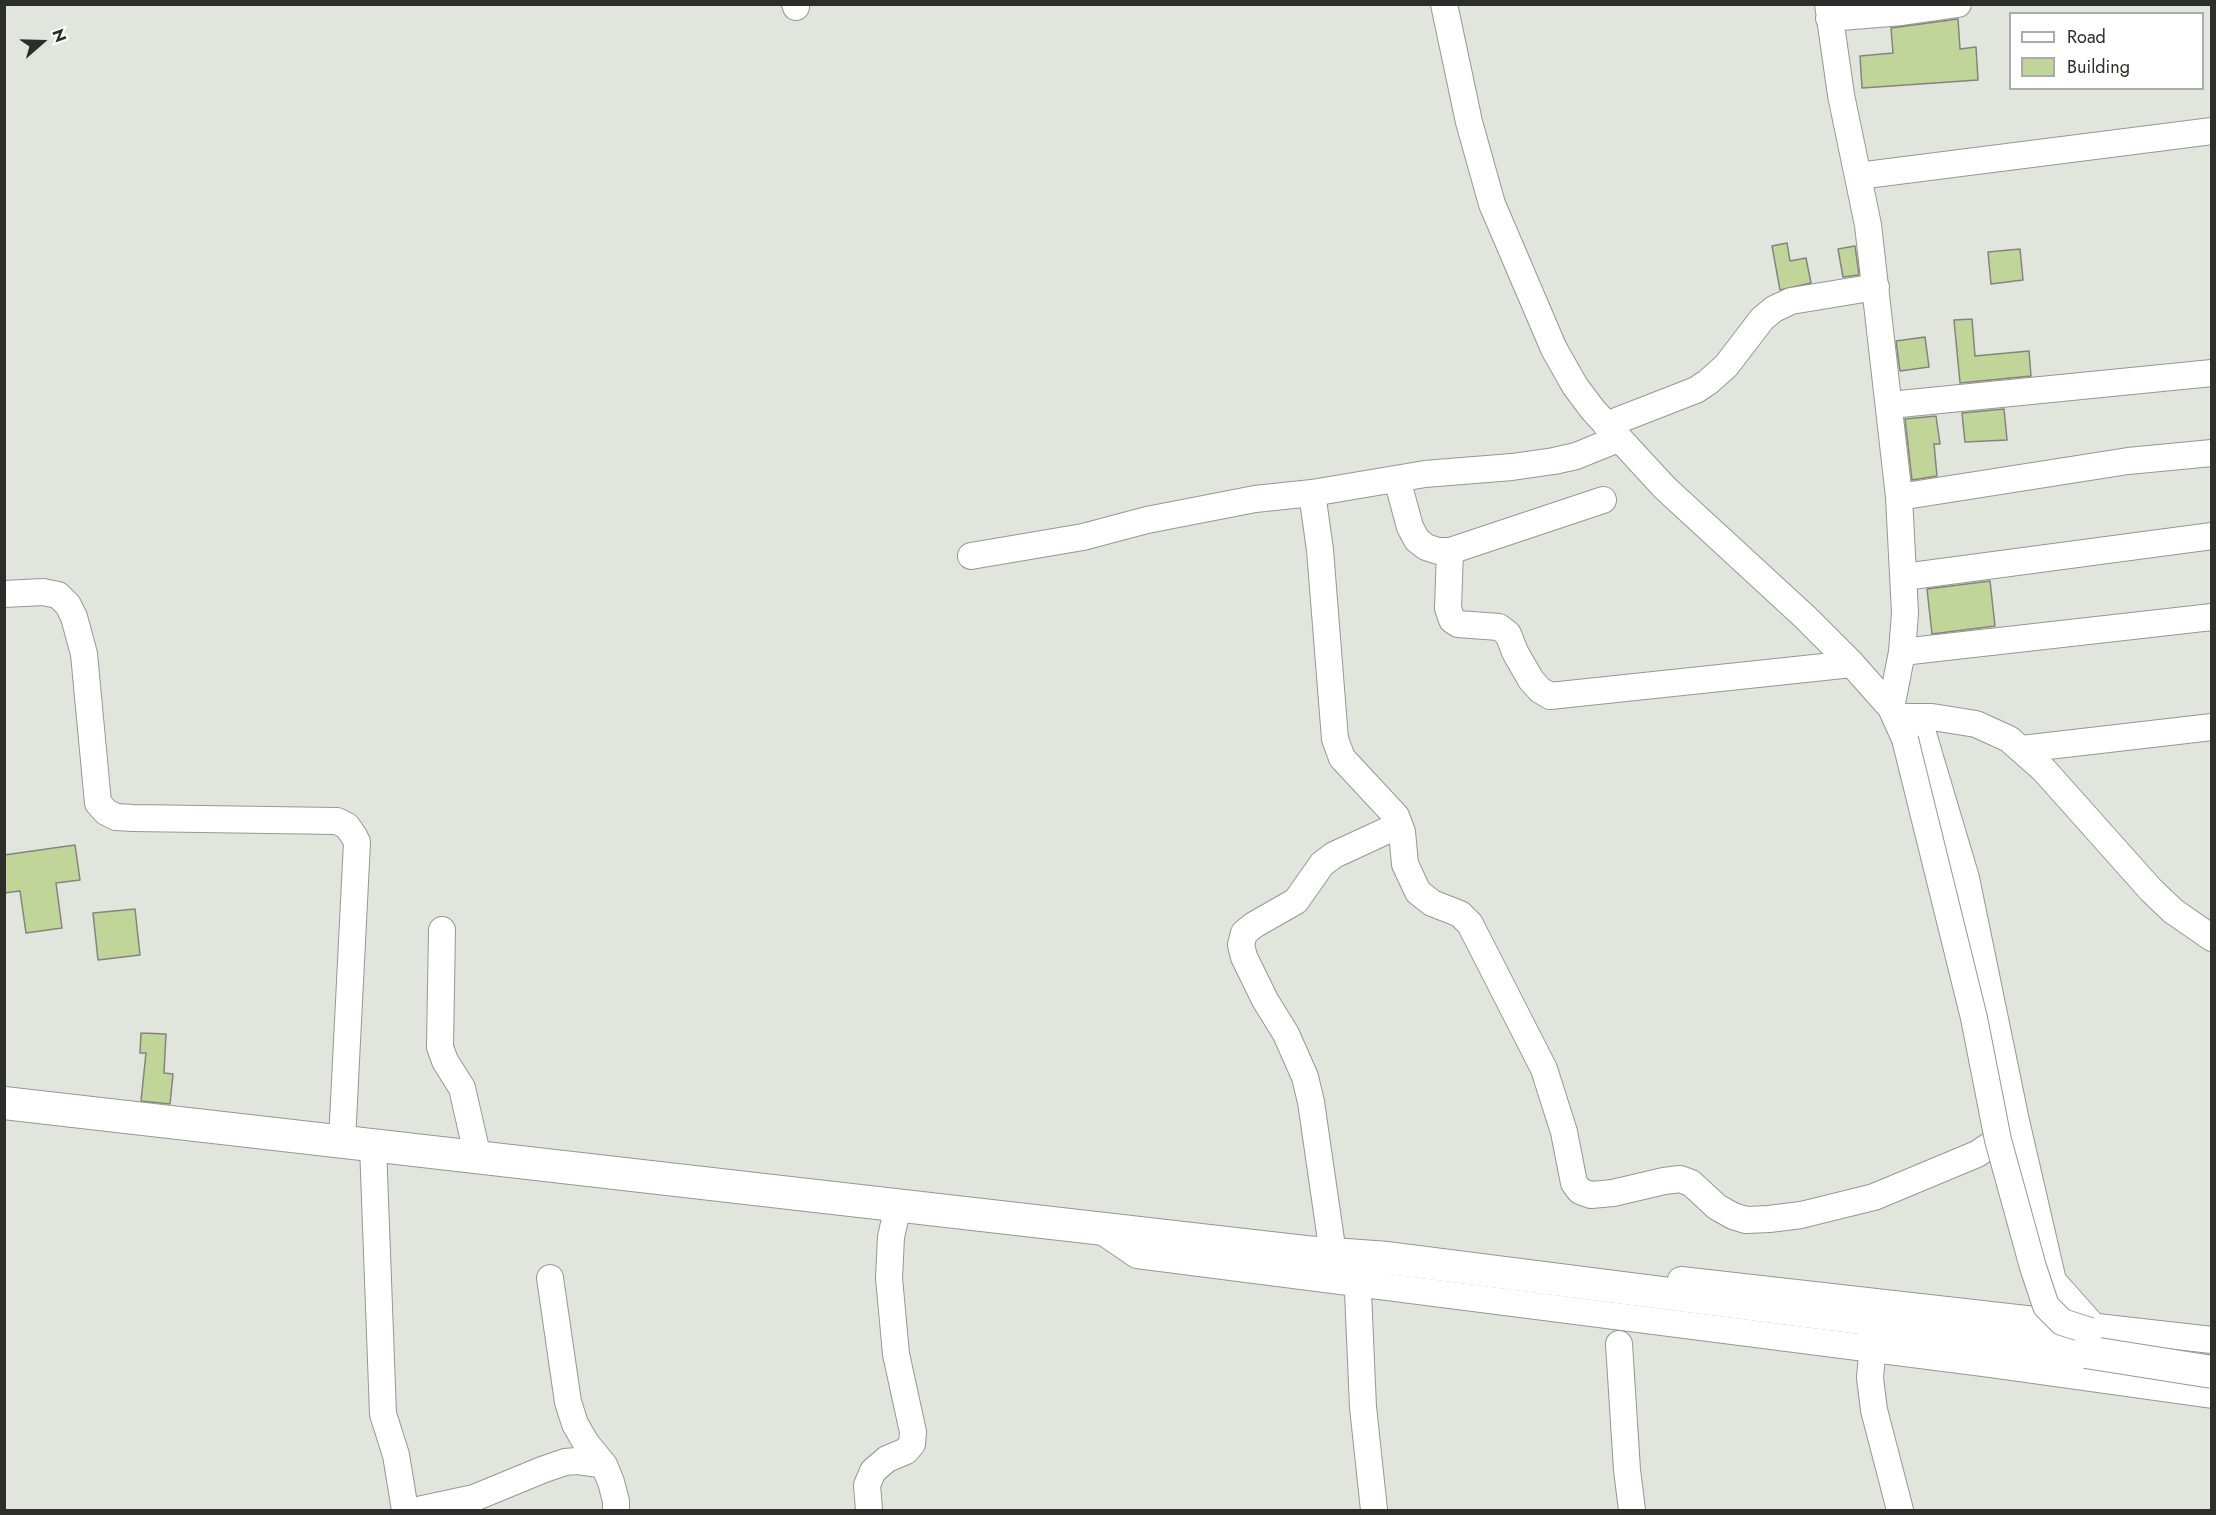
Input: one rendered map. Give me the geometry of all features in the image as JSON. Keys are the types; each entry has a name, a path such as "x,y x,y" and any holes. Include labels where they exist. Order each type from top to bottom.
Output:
{"main road":[{"path":"4,1103 1174,1237 1345,1259 1388,1258 1874,1334 2089,1347 2211,1350"},
{"path":"2089,1347 2211,1372"}],"street":[{"path":"1444,4 1469,122 1492,204 1554,349 1575,386 1612,432 1665,488 1805,616 1903,720 1966,878 2016,1121 2053,1281 2089,1347"},
{"path":"1958,4 1902,12 1828,11 1841,95 1868,225 1890,405 1904,576 1903,720 1974,1018 1998,1140 2046,1306 2089,1347 2211,1395"},
{"path":"1858,176 2211,131"},
{"path":"971,556 1083,537 1147,520 1244,501 1312,493 1425,474 1512,467 1576,456 1612,432 1708,382 1726,366 1762,319 1774,309 1791,301 1876,286"},
{"path":"1890,405 2211,373"},
{"path":"1899,497 2096,465 2211,453"},
{"path":"1397,479 1410,527 1417,540 1426,547 1438,551 1450,551 1603,500"},
{"path":"1312,493 1320,550 1335,739 1342,758 1349,768 1380,796 1396,816 1405,864 1418,892 1432,903 1460,914 1470,924 1544,1068 1564,1132 1574,1183 1580,1191 1591,1195 1613,1193 1664,1180 1680,1179 1690,1183 1717,1207 1733,1216 1746,1220 1768,1220 1801,1215 1874,1197 1977,1154 1998,1140"},
{"path":"1904,576 2211,536"},
{"path":"1450,551 1448,608 1452,620 1458,624 1499,627 1508,634 1531,680 1540,690 1550,696 1852,664"},
{"path":"4,594 44,592 58,595 68,605 74,617 84,654 98,802 106,812 116,817 133,818 337,821 348,826 357,843 342,1141"},
{"path":"1902,652 2211,617"},
{"path":"1903,720 1932,717 1976,724 1994,730 2022,749 2076,804 2151,890 2173,911 2211,938"},
{"path":"2022,749 2211,727"},
{"path":"1374,1510 1345,1259 1311,1102 1305,1077 1286,1034 1265,1000 1244,957 1241,945 1244,933 1254,925 1296,901 1322,864 1334,855 1399,825"},
{"path":"442,930 440,1047 462,1088 478,1158"},
{"path":"373,1146 382,1408 396,1455 405,1510"},
{"path":"869,1510 867,1485 873,1471 887,1459 906,1451 912,1444 912,1432 896,1354 889,1278 891,1237 898,1206"},
{"path":"1099,1229 1137,1255 1345,1259 2089,1347 2211,1340"},
{"path":"1345,1259 1874,1334 1870,1377 1874,1410 1900,1510"},
{"path":"550,1278 568,1402 575,1424 604,1466 614,1492 616,1510"},
{"path":"1619,1344 1626,1459 1632,1510"},
{"path":"418,1510 474,1498 565,1462 577,1461 604,1466"}],"building":[{"path":"1958,19 1960,49 1976,47 1978,80 1862,88 1860,56 1893,53 1891,28"},
{"path":"1787,243 1790,261 1806,258 1811,283 1780,290 1772,246"},
{"path":"1855,246 1859,275 1843,277 1838,249"},
{"path":"2020,249 2023,280 1991,284 1988,252"},
{"path":"1972,319 1975,356 2029,351 2031,376 1960,383 1954,320"},
{"path":"1925,337 1929,367 1900,371 1896,341"},
{"path":"2004,409 2007,440 1965,442 1962,413"},
{"path":"1936,416 1940,444 1934,444 1937,476 1912,480 1905,419"},
{"path":"1990,581 1995,626 1932,634 1927,589"},
{"path":"75,845 80,880 56,883 62,928 26,933 20,891 4,893 4,855"},
{"path":"135,909 140,955 98,960 93,913"},
{"path":"141,1033 166,1034 164,1073 173,1074 170,1104 141,1101 146,1053 140,1053"}]}
